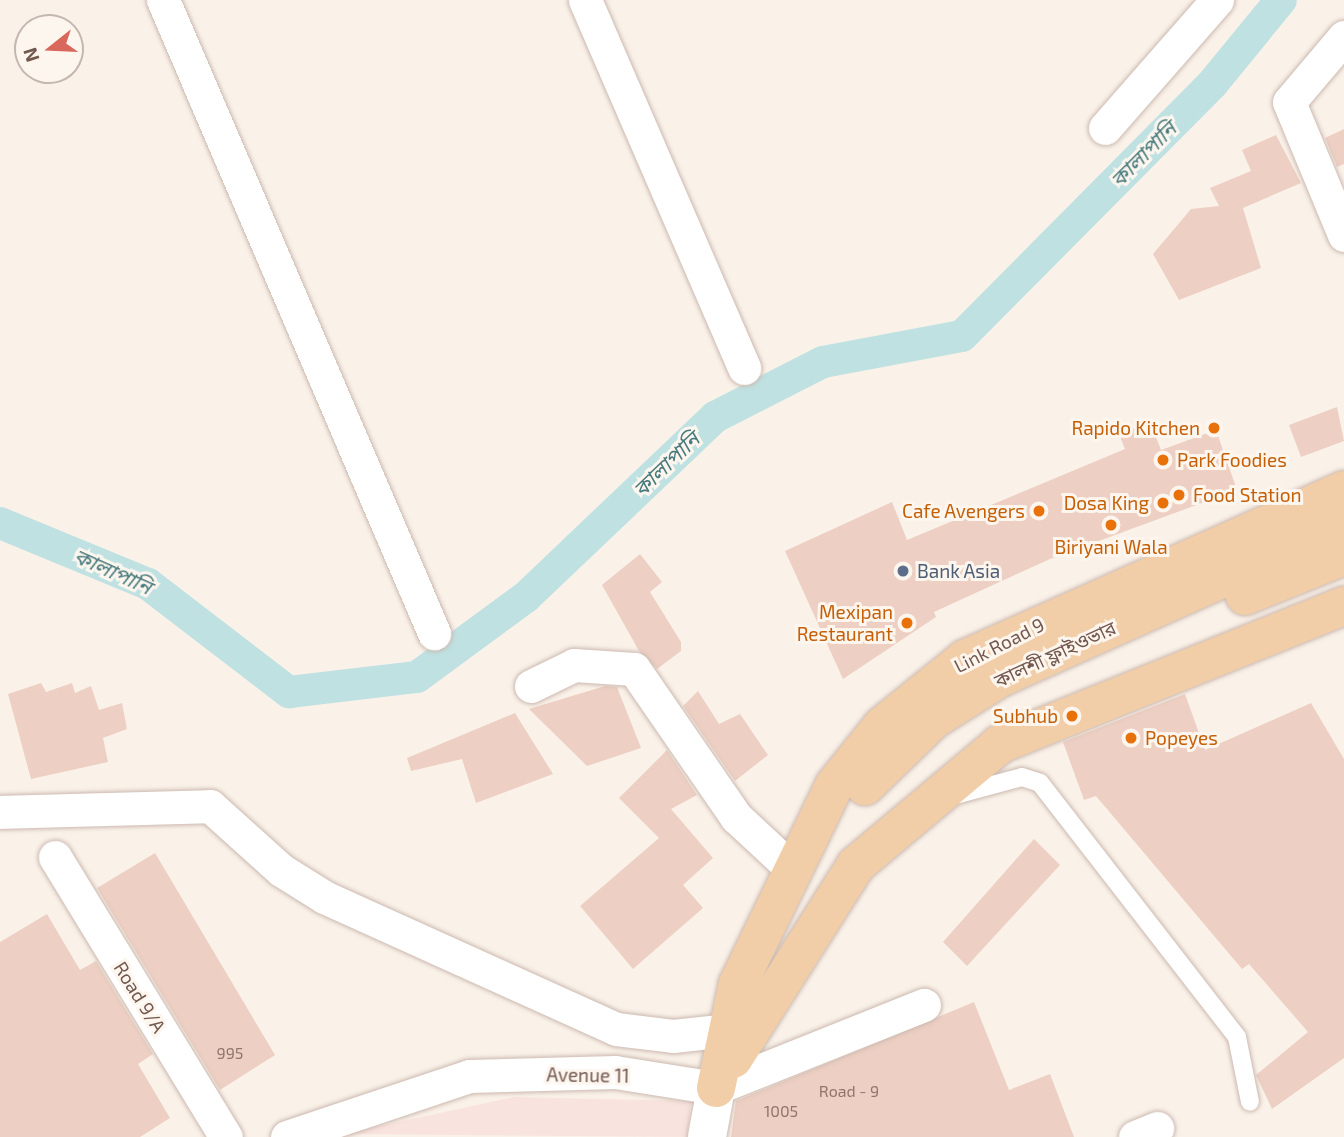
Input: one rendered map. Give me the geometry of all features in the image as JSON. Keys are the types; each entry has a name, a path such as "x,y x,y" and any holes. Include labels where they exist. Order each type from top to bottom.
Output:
{"main road":[{"name":"Link Road 9","path":"707,1137 738,984 834,786 882,726 965,659 1344,490"},
{"name":"কালশী ফ্লাইওভার","path":"799,857 862,803 898,749 1000,678 1344,524"},
{"path":"856,865 862,803 925,748 1030,682 1344,556"},
{"name":"Link Road 9","path":"716,1088 856,865 928,801 1000,744 1039,723 1344,606"}],"street":[{"path":"163,0 434,633"},
{"path":"585,0 744,368"},
{"path":"1105,128 1217,0"},
{"path":"1344,37 1289,102 1344,234"},
{"path":"531,686 574,664 634,669 736,817 799,857"},
{"path":"0,812 210,806 281,870 324,897 616,1029 674,1036 727,1030"},
{"name":"Road 9/A","path":"54,857 226,1137"},
{"path":"716,1088 924,1005"},
{"name":"Avenue 11","path":"287,1137 469,1076 615,1072 716,1088"}],"lane":[{"path":"928,801 1022,777 1040,783 1237,1037 1250,1102"}],"shaded area":[{"path":"514,1097 691,1101 687,1137 343,1134"}],"building":[{"path":"1344,129 1344,164 1337,167 1325,138"},
{"path":"1276,135 1301,183 1243,208 1261,268 1179,300 1153,254 1191,209 1219,206 1210,188 1251,171 1242,150"},
{"path":"1337,407 1344,441 1301,457 1289,425"},
{"path":"1150,422 1161,450 1216,430 1237,490 1050,559 934,612 936,617 843,679 785,551 892,502 907,540 1125,449 1119,434"},
{"path":"640,554 662,582 650,592 681,642 681,651 657,669 639,651 602,585"},
{"path":"41,683 46,692 72,683 75,693 91,686 99,710 122,703 127,729 103,738 108,762 31,779 8,694"},
{"path":"605,686 617,687 641,748 587,766 529,709"},
{"path":"698,691 719,724 740,714 768,755 735,781 683,706"},
{"path":"1185,694 1205,750 1311,703 1344,759 1344,1058 1272,1109 1256,1075 1308,1032 1249,964 1242,969 1096,796 1084,800 1063,742"},
{"path":"515,713 553,774 476,803 462,759 411,771 407,758"},
{"path":"667,750 697,795 671,809 713,858 683,885 703,908 633,969 580,906 659,838 619,798"},
{"path":"1034,839 1060,865 967,966 943,942"},
{"path":"155,853 275,1055 220,1090 97,888"},
{"path":"47,914 80,970 96,961 153,1054 138,1064 170,1118 140,1137 0,1137 0,942"},
{"path":"974,1002 1009,1090 1050,1074 1074,1137 731,1137 736,1101"}],"waterway":[{"name":"কালাপানি","path":"0,523 148,584 289,692 417,677 526,597 715,417 823,362 962,336 1213,83 1281,0"}],"place":[{"name":"Rapido Kitchen","path":"1214,428"},
{"name":"Park Foodies","path":"1163,460"},
{"name":"Food Station","path":"1179,495"},
{"name":"Dosa King","path":"1163,503"},
{"name":"Cafe Avengers","path":"1039,511"},
{"name":"Biriyani Wala","path":"1111,525"},
{"name":"Bank Asia","path":"903,571"},
{"name":"Mexipan Restaurant","path":"907,623"},
{"name":"Subhub","path":"1072,716"},
{"name":"Popeyes","path":"1131,738"}]}
